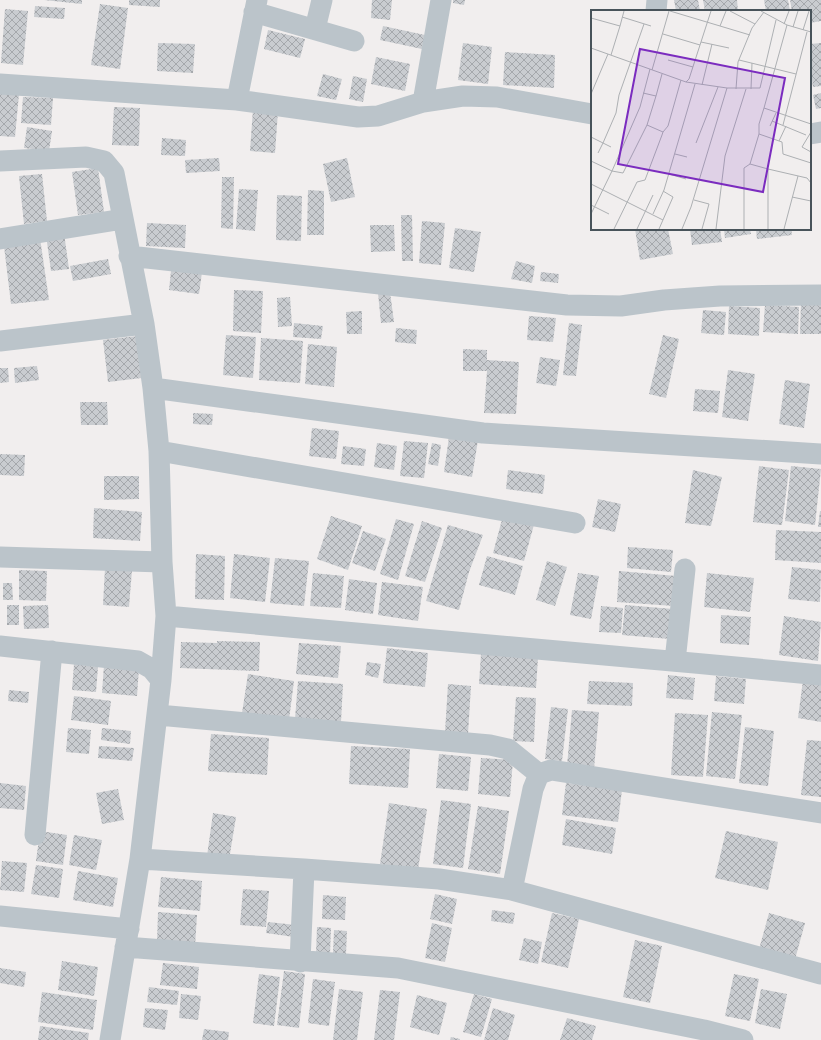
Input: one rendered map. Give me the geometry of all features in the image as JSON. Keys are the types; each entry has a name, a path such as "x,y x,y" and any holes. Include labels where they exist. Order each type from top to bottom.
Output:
{"street":[{"path":"315,29 322,0"},
{"path":"423,102 441,0"},
{"path":"656,10 657,0"},
{"path":"237,100 256,6 315,29 354,40"},
{"path":"0,84 237,100 358,118 378,116 423,102 462,96 497,97 591,114"},
{"path":"811,134 821,132"},
{"path":"0,160 86,156 104,161 114,172 129,256 144,324 154,388 166,616 158,715 140,859 110,1040"},
{"path":"0,239 123,219"},
{"path":"129,256 566,305 621,306 664,300 720,296 821,295"},
{"path":"0,341 144,324"},
{"path":"154,388 483,433 821,454"},
{"path":"158,452 575,523"},
{"path":"0,557 162,562"},
{"path":"675,661 685,569"},
{"path":"166,616 821,675"},
{"path":"0,646 138,661 152,668 161,680"},
{"path":"35,835 52,651"},
{"path":"158,715 490,745 508,749 539,774"},
{"path":"512,890 533,789 539,774 551,770 821,813"},
{"path":"140,859 439,878 512,890 821,974"},
{"path":"300,962 304,869"},
{"path":"0,916 127,938 300,962 348,963 398,968 704,1030 743,1040"}],"building":[{"path":"44,0 82,0 82,4"},
{"path":"129,0 160,0 160,7 129,5"},
{"path":"372,0 392,0 390,20 371,18"},
{"path":"453,0 465,0 464,5 453,3"},
{"path":"674,0 698,0 700,10 676,10"},
{"path":"703,0 737,0 738,10 705,10"},
{"path":"764,0 788,0 790,10 766,10"},
{"path":"790,0 821,0 821,21 811,23 811,10 792,10"},
{"path":"100,4 128,8 120,69 91,65"},
{"path":"35,6 65,8 64,19 34,17"},
{"path":"5,9 28,11 23,65 1,63"},
{"path":"383,26 425,35 422,49 380,40"},
{"path":"268,30 305,39 300,58 264,49"},
{"path":"158,43 195,44 193,73 157,71"},
{"path":"463,43 492,47 488,84 458,80"},
{"path":"821,43 821,86 813,87 811,74 811,44"},
{"path":"505,52 555,55 554,88 503,85"},
{"path":"376,57 410,64 405,91 371,84"},
{"path":"323,74 342,79 336,100 317,96"},
{"path":"353,76 367,79 363,102 349,99"},
{"path":"0,92 19,94 15,137 0,136"},
{"path":"821,93 821,108 816,109 813,95"},
{"path":"23,97 53,98 51,125 21,123"},
{"path":"114,107 140,108 139,146 112,145"},
{"path":"253,109 278,111 275,153 250,151"},
{"path":"27,127 52,131 49,151 24,148"},
{"path":"162,138 186,140 185,156 161,155"},
{"path":"219,158 220,171 186,173 185,160"},
{"path":"347,158 355,197 331,202 323,164"},
{"path":"98,168 104,212 78,215 72,172"},
{"path":"42,174 47,221 24,224 19,176"},
{"path":"222,177 234,177 233,229 221,228"},
{"path":"239,189 258,190 255,231 236,229"},
{"path":"308,190 324,191 324,235 307,235"},
{"path":"277,195 302,196 301,241 276,240"},
{"path":"401,215 412,215 413,261 402,261"},
{"path":"422,221 445,223 441,265 419,263"},
{"path":"147,223 186,225 185,248 146,246"},
{"path":"370,225 394,225 395,251 371,252"},
{"path":"455,228 481,232 474,272 449,268"},
{"path":"635,230 668,230 673,254 640,260"},
{"path":"690,230 720,230 722,242 692,245"},
{"path":"724,230 750,230 751,234 725,238"},
{"path":"756,230 791,230 792,235 757,239"},
{"path":"64,233 69,269 51,271 46,235"},
{"path":"40,238 49,300 11,304 4,246"},
{"path":"108,259 111,274 73,281 70,266"},
{"path":"172,261 203,265 199,294 169,290"},
{"path":"516,261 535,266 532,283 511,279"},
{"path":"541,272 559,274 558,283 540,281"},
{"path":"234,290 263,291 261,333 233,331"},
{"path":"390,292 394,322 381,323 378,293"},
{"path":"290,297 292,326 278,327 277,298"},
{"path":"801,302 821,303 821,334 800,334"},
{"path":"765,305 799,307 798,334 763,332"},
{"path":"729,306 760,308 759,336 728,334"},
{"path":"703,310 726,312 724,335 701,333"},
{"path":"362,311 362,334 347,334 346,312"},
{"path":"529,316 556,318 553,342 527,340"},
{"path":"294,323 323,326 321,339 293,337"},
{"path":"569,323 582,325 576,376 563,375"},
{"path":"396,328 417,330 416,344 395,342"},
{"path":"226,335 256,337 253,378 223,375"},
{"path":"663,335 679,339 666,398 649,394"},
{"path":"137,336 142,378 108,382 103,340"},
{"path":"261,338 303,341 300,383 259,380"},
{"path":"308,344 337,347 334,387 305,384"},
{"path":"463,349 487,350 487,360 519,362 516,414 484,413 487,371 463,371"},
{"path":"540,357 560,360 556,386 536,383"},
{"path":"37,366 39,380 15,383 14,368"},
{"path":"0,368 8,368 9,382 0,383"},
{"path":"728,370 755,374 748,421 722,417"},
{"path":"785,380 810,384 804,428 779,424"},
{"path":"695,389 720,391 718,413 693,411"},
{"path":"80,402 107,402 108,425 81,425"},
{"path":"193,413 213,414 212,425 193,424"},
{"path":"312,428 339,431 336,459 309,456"},
{"path":"450,430 479,434 472,477 444,472"},
{"path":"404,441 428,443 424,478 400,476"},
{"path":"377,443 397,446 394,470 374,467"},
{"path":"432,443 441,445 438,466 428,464"},
{"path":"343,446 366,449 364,466 341,464"},
{"path":"0,454 25,455 24,476 0,475"},
{"path":"759,466 789,470 782,525 753,522"},
{"path":"791,466 821,469 815,525 785,521"},
{"path":"508,470 545,475 543,494 506,489"},
{"path":"693,470 722,477 711,526 685,523"},
{"path":"104,476 139,476 139,499 104,500"},
{"path":"598,499 621,504 615,532 592,527"},
{"path":"94,508 142,512 140,541 93,538"},
{"path":"820,511 821,527 818,527"},
{"path":"504,512 535,521 524,561 493,553"},
{"path":"331,516 362,526 348,570 317,559"},
{"path":"396,519 414,524 398,580 380,574"},
{"path":"422,521 442,528 425,582 405,576"},
{"path":"448,525 483,535 469,572 459,610 426,601"},
{"path":"776,530 821,532 821,563 775,560"},
{"path":"363,531 386,539 375,571 352,563"},
{"path":"628,547 673,550 671,572 627,568"},
{"path":"196,554 225,556 224,600 195,599"},
{"path":"234,554 270,558 265,602 230,598"},
{"path":"487,556 523,566 515,595 479,585"},
{"path":"275,558 309,561 304,606 270,603"},
{"path":"547,561 567,567 555,606 536,600"},
{"path":"792,567 821,570 820,602 788,599"},
{"path":"105,568 132,570 129,607 103,605"},
{"path":"19,570 47,571 46,601 19,600"},
{"path":"619,571 676,576 674,606 617,602"},
{"path":"313,573 344,576 341,608 310,606"},
{"path":"578,573 599,576 591,619 570,615"},
{"path":"707,573 754,578 750,612 704,607"},
{"path":"349,579 377,583 373,614 345,610"},
{"path":"382,582 423,587 418,621 378,615"},
{"path":"3,583 12,583 13,600 3,600"},
{"path":"7,605 19,605 19,625 7,625"},
{"path":"48,605 49,628 24,629 23,606"},
{"path":"625,605 673,609 670,639 622,635"},
{"path":"601,606 623,608 621,633 599,632"},
{"path":"721,615 751,617 749,645 720,643"},
{"path":"784,616 821,622 818,661 779,655"},
{"path":"217,641 260,642 259,671 180,668 181,642 217,643"},
{"path":"299,643 341,646 338,678 296,674"},
{"path":"387,648 428,653 425,687 383,683"},
{"path":"481,654 538,658 536,688 479,684"},
{"path":"367,662 381,664 378,678 365,675"},
{"path":"74,664 98,667 96,692 72,690"},
{"path":"104,665 139,668 137,696 102,693"},
{"path":"248,674 294,681 289,720 242,713"},
{"path":"668,675 695,678 693,700 666,698"},
{"path":"716,676 746,679 744,704 714,701"},
{"path":"803,680 821,682 821,722 798,718"},
{"path":"298,681 343,684 341,722 295,719"},
{"path":"589,681 633,683 632,706 587,704"},
{"path":"448,684 471,686 468,734 445,732"},
{"path":"9,690 29,692 28,703 8,701"},
{"path":"74,696 111,701 108,725 71,720"},
{"path":"516,697 536,698 534,742 513,741"},
{"path":"551,707 568,709 562,761 545,759"},
{"path":"572,710 599,712 594,769 567,766"},
{"path":"712,712 742,715 735,779 706,776"},
{"path":"675,713 708,715 703,777 671,775"},
{"path":"745,727 774,731 768,786 739,783"},
{"path":"68,728 91,730 89,754 66,752"},
{"path":"102,728 131,731 130,744 101,740"},
{"path":"211,734 269,738 267,775 208,771"},
{"path":"807,740 821,741 821,797 801,795"},
{"path":"99,746 134,748 132,761 98,758"},
{"path":"351,746 410,749 408,788 349,784"},
{"path":"439,754 471,757 468,791 436,788"},
{"path":"481,758 513,760 510,797 478,794"},
{"path":"0,783 26,786 24,810 0,808"},
{"path":"566,783 622,790 618,822 562,815"},
{"path":"118,789 124,820 102,824 96,793"},
{"path":"441,800 471,804 463,868 433,864"},
{"path":"389,803 427,809 418,870 380,864"},
{"path":"478,806 509,811 500,874 468,869"},
{"path":"213,813 236,817 229,860 207,856"},
{"path":"566,819 616,828 612,854 562,845"},
{"path":"40,831 67,835 63,865 36,861"},
{"path":"726,831 778,842 768,890 715,878"},
{"path":"74,835 102,840 96,870 69,865"},
{"path":"2,861 27,863 24,892 0,890"},
{"path":"36,865 63,869 59,898 31,894"},
{"path":"78,871 118,878 113,907 73,900"},
{"path":"161,877 202,881 200,911 158,907"},
{"path":"243,889 269,891 266,927 240,925"},
{"path":"435,894 457,899 452,924 430,919"},
{"path":"323,895 346,897 345,920 322,919"},
{"path":"492,910 515,913 513,924 491,921"},
{"path":"158,912 197,915 195,946 157,943"},
{"path":"552,913 579,919 568,968 541,962"},
{"path":"769,913 805,923 794,963 758,953"},
{"path":"268,922 296,925 294,937 266,933"},
{"path":"432,923 452,928 445,962 425,958"},
{"path":"317,927 331,928 330,955 316,955"},
{"path":"334,930 347,931 346,954 333,953"},
{"path":"524,938 542,942 538,964 519,960"},
{"path":"635,940 662,946 650,1003 623,997"},
{"path":"62,961 98,967 94,996 58,990"},
{"path":"163,963 199,967 197,989 160,985"},
{"path":"0,968 26,972 24,987 0,983"},
{"path":"284,971 305,974 299,1028 277,1025"},
{"path":"259,974 280,977 274,1026 253,1023"},
{"path":"734,974 759,979 750,1021 725,1016"},
{"path":"313,979 335,982 329,1026 308,1023"},
{"path":"149,987 179,991 177,1005 147,1002"},
{"path":"339,989 363,992 357,1040 333,1040"},
{"path":"761,989 787,994 780,1029 755,1023"},
{"path":"380,990 400,992 394,1040 374,1040"},
{"path":"42,992 97,1000 93,1030 38,1022"},
{"path":"181,994 201,996 198,1020 179,1018"},
{"path":"474,994 492,999 481,1037 463,1032"},
{"path":"417,995 447,1003 439,1035 410,1027"},
{"path":"145,1008 168,1010 165,1030 143,1027"},
{"path":"493,1008 515,1015 508,1040 484,1040"},
{"path":"567,1018 596,1026 592,1040 560,1040"},
{"path":"40,1026 89,1033 88,1040 38,1040"},
{"path":"204,1029 229,1032 228,1040 202,1040"},
{"path":"451,1037 460,1039 460,1040 450,1040"}]}
